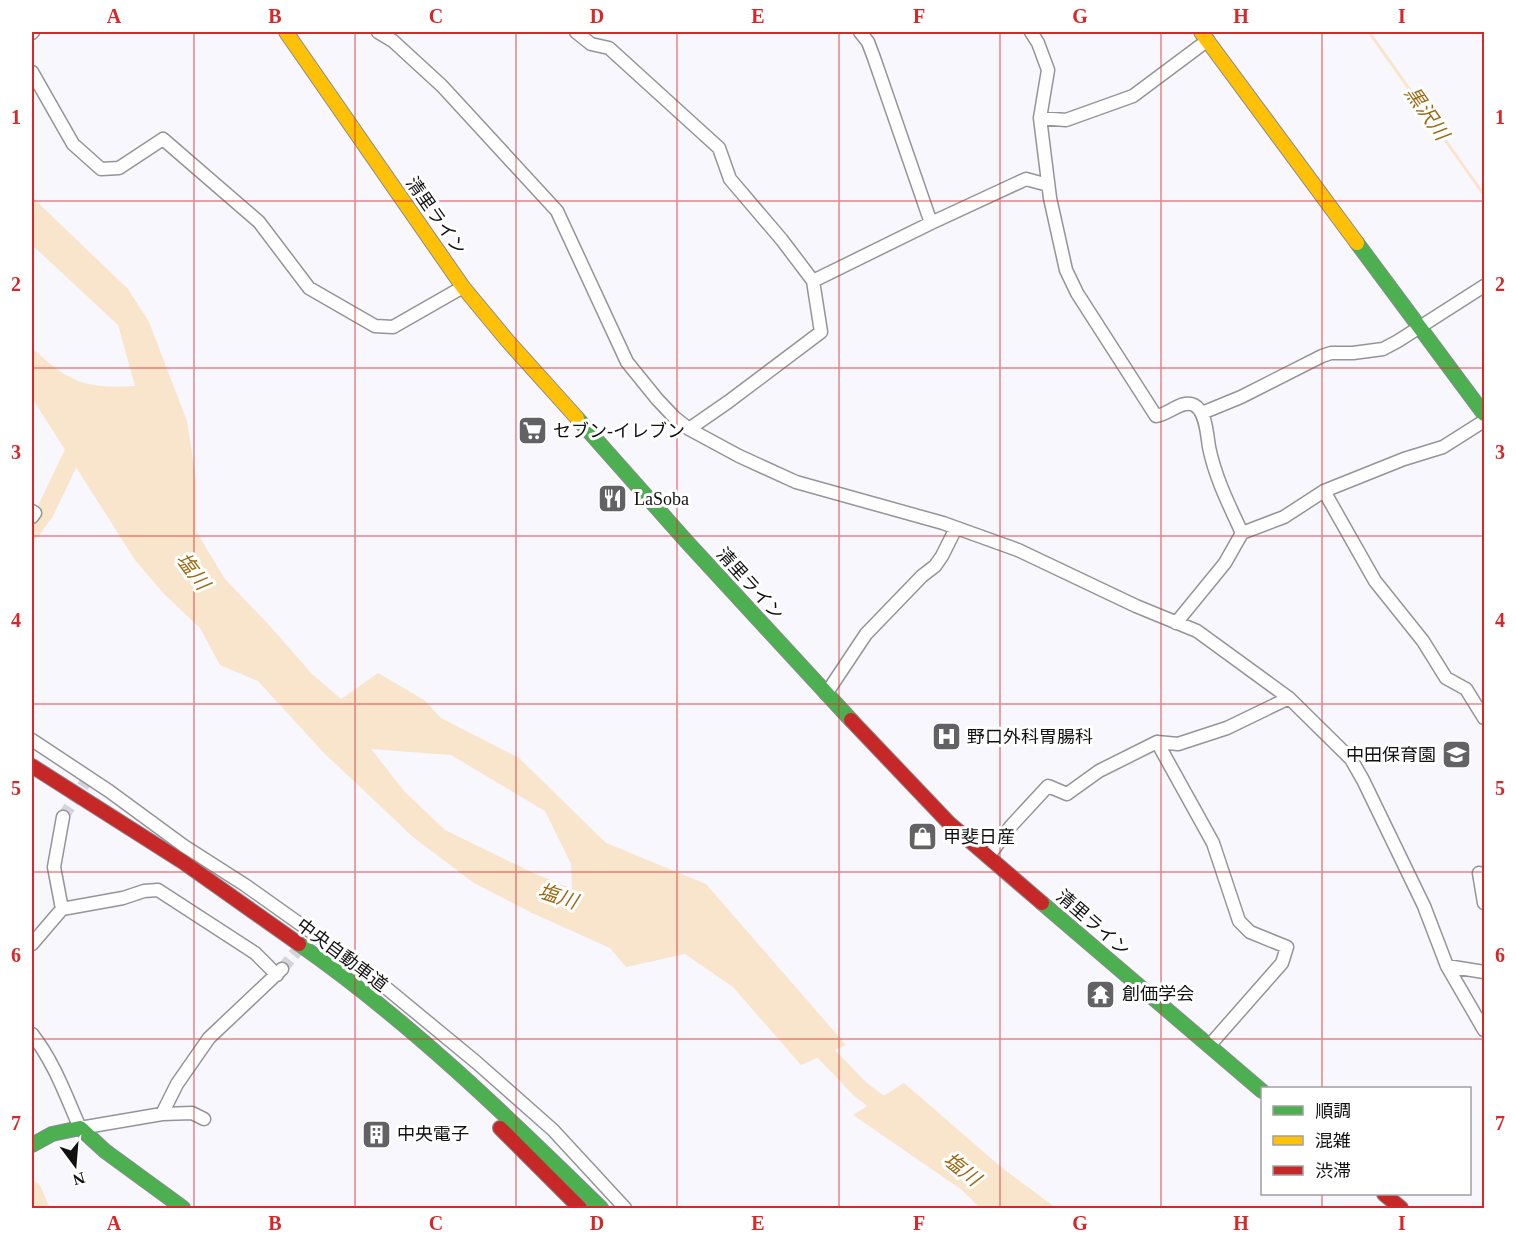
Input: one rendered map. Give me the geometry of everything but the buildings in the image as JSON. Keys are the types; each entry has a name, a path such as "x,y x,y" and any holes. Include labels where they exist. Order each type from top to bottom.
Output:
{"main road":[{"name":"清里ライン","path":"286,32 463,287 506,339 826,694 936,810 1261,1089"},
{"path":"1204,36 1485,414"},
{"name":"中央自動車道","path":"34,767 183,862 310,951 435,1052 506,1114 601,1209"},
{"path":"60,801 79,813"},
{"path":"469,1101 496,1124 580,1209"},
{"path":"32,1145 52,1134 80,1128 99,1146 183,1209"},
{"path":"1385,1195 1401,1209"}],"street":[{"path":"378,32 393,42 442,86 557,211 627,362 657,399 689,429 739,456 796,482 956,528 1018,550 1197,631 1289,698 1351,759 1424,906 1447,966 1485,1030"},
{"path":"576,32 591,44 609,48 719,148 730,179 782,240 813,281 821,332 689,429"},
{"path":"860,32 868,42 874,58 931,223"},
{"path":"1030,32 1038,43 1048,70 1041,118 1048,185 1066,270 1077,293 1156,416 1162,416 1185,404 1194,405 1202,413 1213,467 1242,533"},
{"path":"1041,118 1066,120 1133,96 1204,36"},
{"path":"32,72 73,144 101,169 119,168 163,139 259,222 309,288 375,326 393,327 463,287"},
{"path":"813,281 1026,179 1048,185"},
{"path":"1202,413 1241,397 1302,364 1322,356 1331,353 1383,349 1485,286"},
{"path":"1176,623 1225,563 1242,533 1284,517 1324,491 1404,459 1443,447 1485,421"},
{"path":"1324,491 1375,581 1423,641 1446,678 1466,689 1485,718"},
{"path":"32,511 35,513 32,517"},
{"path":"826,694 866,634 922,576 935,566 956,528"},
{"path":"988,857 1011,826 1048,786 1067,794 1099,771 1157,742 1178,744 1227,728 1289,698"},
{"path":"32,740 109,791 184,846 245,885 362,968 476,1062 553,1130 626,1209"},
{"path":"1157,742 1213,843 1239,921 1250,932 1287,947 1282,963 1209,1046"},
{"path":"62,909 54,867 63,817"},
{"path":"1479,873 1485,903"},
{"path":"32,945 62,909 158,890 255,953 279,972 209,1038 177,1084 162,1114"},
{"path":"1447,966 1485,972"},
{"path":"32,1034 57,1075 80,1128 162,1114 192,1113 204,1119"}],"water":[{"path":"32,197 128,289 149,322 187,421 196,480 196,531 225,579 312,674 341,699 378,673 424,700 441,718 519,758 606,843 706,884 846,1045 801,1065 733,987 685,954 626,967 610,948 532,913 474,883 413,837 323,752 258,681 220,665 200,628 164,594 135,560 32,398 32,348 57,369 78,381 103,386 135,386 118,325 32,245","holes":["371,749 451,755 545,811 571,864 572,889 445,830 405,792"]},
{"path":"904,1083 1001,1167 1056,1208 980,1208 962,1190 853,1115"}],"waterway":[{"name":"黒沢川","path":"1369,32 1484,195"},
{"path":"32,530 45,512 80,439"},
{"name":"塩川","path":"809,1036 860,1089 894,1115"},
{"path":"32,1190 40,1208"}],"tunnel":[{"path":"63,817 89,777"},
{"path":"282,969 305,941"}],"traffic: fast":[{"path":"1357,243 1484,414"},
{"path":"577,418 687,542 851,720"},
{"path":"1042,903 1261,1090"},
{"path":"299,944 379,1005 456,1070 601,1208"},
{"path":"32,1145 52,1134 80,1128 105,1151 183,1208"}],"traffic: slow":[{"path":"286,32 463,287 577,418"},
{"path":"1201,32 1357,243"}],"traffic: jam":[{"path":"851,720 949,823 1042,903"},
{"path":"32,766 183,862 299,944"},
{"path":"500,1128 580,1208"},
{"path":"1385,1195 1401,1208"}],"place":[{"name":"セブン-イレブン","path":"532,431"},
{"name":"LaSoba","path":"613,499"},
{"name":"野口外科胃腸科","path":"946,737"},
{"name":"中田保育園","path":"1457,755"},
{"name":"甲斐日産","path":"922,837"},
{"name":"創価学会","path":"1101,994"},
{"name":"中央電子","path":"376,1134"}]}
